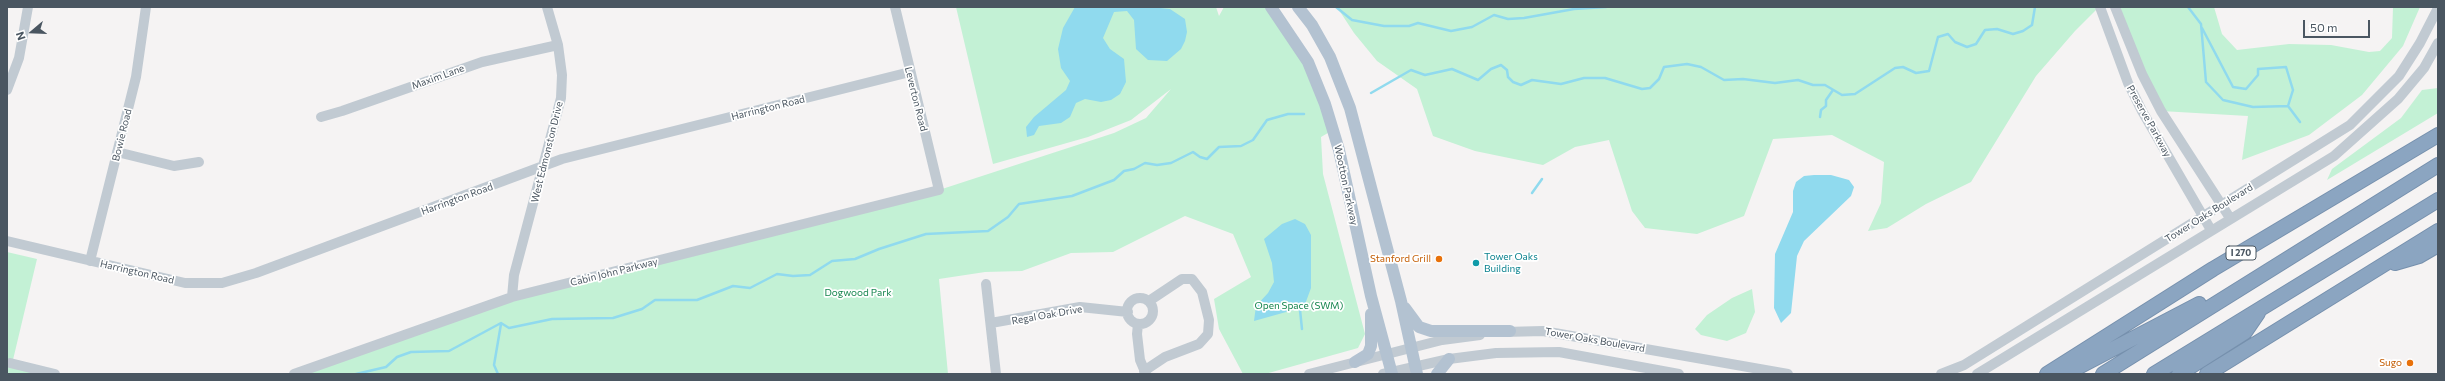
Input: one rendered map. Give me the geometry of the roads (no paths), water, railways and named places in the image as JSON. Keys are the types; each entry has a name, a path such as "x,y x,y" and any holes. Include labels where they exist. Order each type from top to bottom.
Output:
{"highway":[{"name":"I 270","path":"2047,374 2213,269 2436,137"},
{"path":"2102,374 2438,166"},
{"path":"2154,374 2438,200"},
{"path":"2207,374 2438,231"},
{"path":"2381,266 2419,256 2438,245"},
{"path":"2065,374 2296,254"},
{"path":"2179,374 2245,332 2260,309"}],"main road":[{"name":"Wootton Parkway","path":"1271,7 1308,62 1325,104 1339,150 1370,296 1387,355 1389,373"},
{"path":"1298,7 1312,25 1330,57 1350,108 1401,301 1416,370"},
{"path":"1355,362 1368,354 1371,346 1370,296"},
{"path":"1401,301 1414,322 1419,327 1431,331 1510,331"},
{"path":"1437,374 1449,359"}],"street":[{"path":"7,90 19,58 28,7"},
{"name":"Bowie Road","path":"90,261 136,77 146,7"},
{"name":"West Edmonston Drive","path":"512,297 514,275 544,167 561,98 562,75 558,45 547,7"},
{"name":"Leverton Road","path":"895,7 939,190"},
{"name":"Preserve Parkway","path":"2100,7 2128,83 2142,111 2211,230"},
{"name":"Preserve Parkway","path":"2115,7 2142,74 2161,111 2230,218"},
{"name":"Tower Oaks Boulevard","path":"1941,374 1964,365 2350,125 2399,76 2420,44 2438,8"},
{"name":"Tower Oaks Boulevard","path":"1977,374 2230,218 2334,156 2398,99 2424,68 2438,43"},
{"name":"Maxim Lane","path":"320,117 342,111 482,62 558,45"},
{"name":"Harrington Road","path":"7,241 185,283 222,283 256,273 544,167 562,159 910,72"},
{"path":"117,152 174,166 199,162"},
{"name":"Cabin John Parkway","path":"294,374 512,297 939,190"},
{"path":"1138,324 1137,334 1145,373 1166,357 1199,344 1208,334 1209,320 1202,292 1192,279 1182,279 1149,301"},
{"path":"986,284 996,374"},
{"path":"1142,298 1149,301 1153,310 1153,316 1148,322 1138,324 1129,318 1129,305 1134,300 1142,298"},
{"name":"Regal Oak Drive","path":"991,323 1080,307 1128,312"},
{"name":"Tower Oaks Boulevard","path":"1309,374 1442,340 1510,331 1543,331 1788,374"},
{"name":"Tower Oaks Boulevard","path":"1389,373 1416,370 1449,359 1496,353 1559,352 1679,374"},
{"path":"10,363 55,374"}],"water":[{"path":"1075,7 1150,7 1170,9 1185,19 1187,32 1185,41 1181,49 1167,61 1148,60 1136,49 1134,20 1127,11 1114,12 1103,38 1110,49 1124,59 1126,82 1120,94 1111,100 1101,102 1085,99 1076,103 1070,117 1061,123 1039,126 1034,135 1027,137 1026,127 1034,117 1066,90 1070,81 1061,68 1058,49 1063,28"},
{"path":"1831,175 1849,180 1854,187 1851,196 1804,241 1797,256 1791,313 1781,323 1774,308 1775,254 1793,212 1793,191 1796,182 1804,176"},
{"path":"1295,219 1305,224 1311,235 1311,288 1304,307 1254,321 1256,306 1268,293 1274,282 1272,263 1264,239 1282,224"}],"waterway":[{"path":"1336,7 1352,20 1384,26 1409,26 1418,23 1451,31 1472,27 1494,15 1508,19 1524,18 1574,9 1606,7"},
{"path":"1371,93 1411,70 1425,75 1452,69 1478,80 1491,69 1501,65 1507,70 1508,77 1513,82 1521,85 1532,80 1561,84 1584,78 1605,78 1642,89 1650,88 1659,79 1664,67 1687,64 1701,67 1724,80 1743,79 1775,83 1798,80 1813,85 1825,85 1842,95 1855,94 1895,68 1903,67 1916,73 1929,71 1938,37 1948,34 1955,42 1967,47 1976,44 1985,30 1997,29 2013,34 2023,31 2032,25 2035,7"},
{"path":"2188,7 2201,24 2206,82 2223,100 2253,107 2288,106 2300,122"},
{"path":"2202,28 2233,87 2246,89 2258,75 2258,69 2286,67 2293,90 2288,106"},
{"path":"1820,117 1821,110 1826,106 1826,100 1833,90"},
{"path":"356,374 386,367 397,357 411,352 449,351 501,323 509,328 552,319 613,318 642,309 655,300 697,300 733,286 750,288 777,274 793,276 810,275 832,261 855,259 879,249 926,234 988,231 1008,217 1019,204 1072,196 1114,180 1124,171 1134,169 1145,163 1157,165 1171,163 1193,152 1200,157 1207,159 1219,147 1241,146 1253,140 1267,120 1288,114 1304,114"},
{"path":"1532,193 1542,179"},
{"path":"1298,308 1300,310 1302,329"},
{"path":"498,374 494,365 501,324"}],"place":[{"name":"Stanford Grill","path":"1439,259"},
{"name":"Tower Oaks Building","path":"1476,263"},
{"name":"Sugo","path":"2410,363"}],"park label":[{"name":"Dogwood Park","path":"858,293"},
{"name":"Open Space (SWM)","path":"1299,306"}]}
